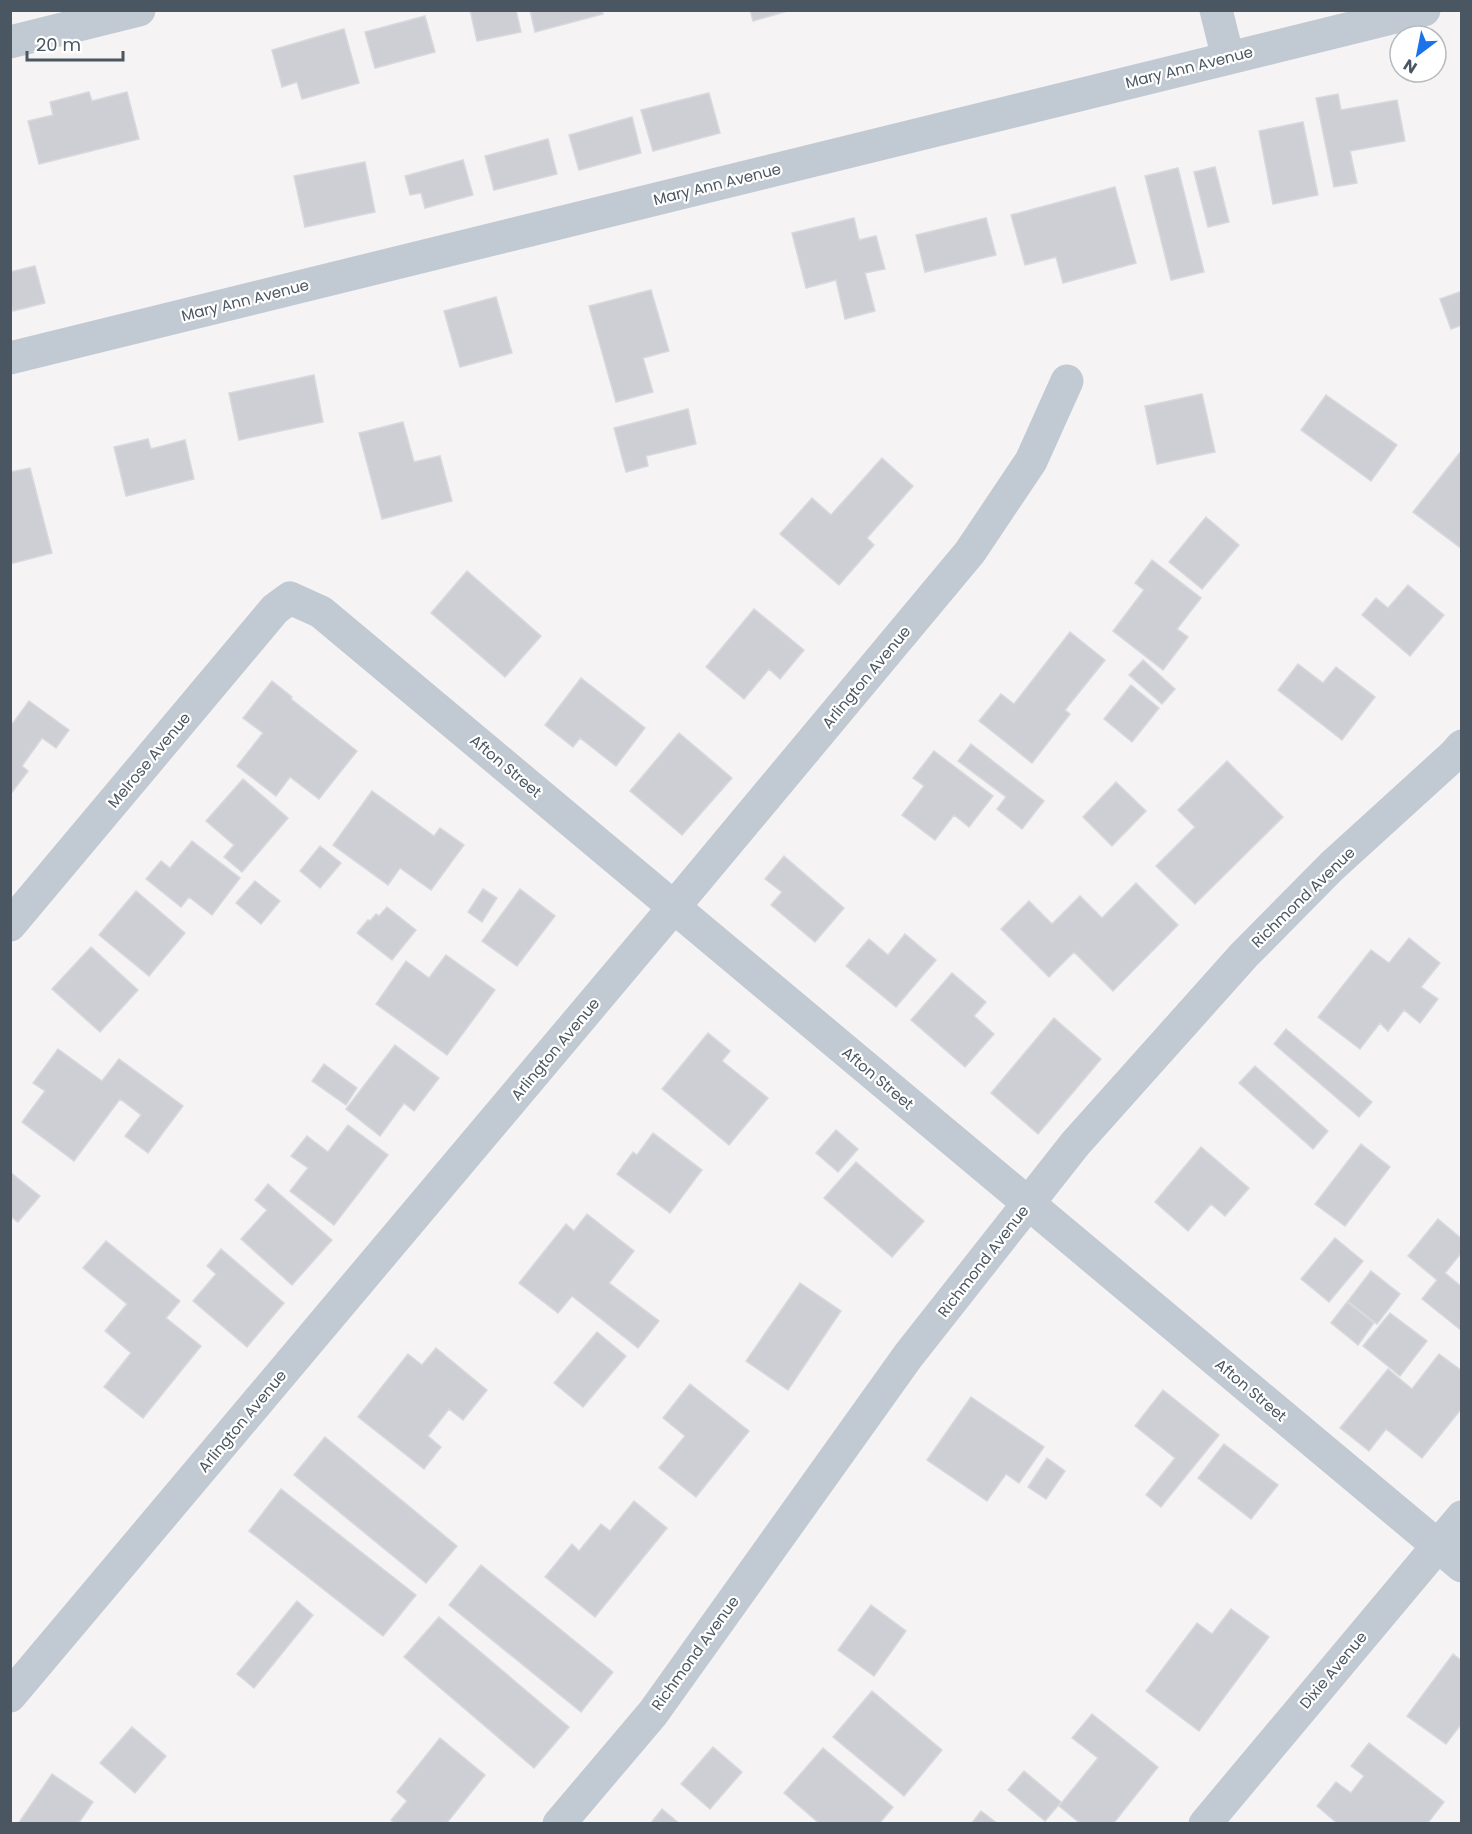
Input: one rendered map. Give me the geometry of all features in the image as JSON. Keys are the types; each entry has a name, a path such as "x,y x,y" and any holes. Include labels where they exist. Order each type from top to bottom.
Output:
{"street":[{"path":"10,42 139,10"},
{"path":"1216,10 1228,58"},
{"name":"Mary Ann Avenue","path":"10,358 1424,10"},
{"name":"Arlington Avenue","path":"10,1696 970,552 1031,461 1067,381"},
{"name":"Afton Street","path":"290,598 321,612 1449,1556"},
{"name":"Melrose Avenue","path":"10,925 275,609 290,598"},
{"name":"Richmond Avenue","path":"560,1824 653,1713 908,1356 1075,1144 1244,955 1332,866 1454,755 1461,746"},
{"name":"Dixie Avenue","path":"1205,1824 1449,1556 1461,1517"}],"building":[{"path":"470,10 516,10 521,32 477,41"},
{"path":"530,10 602,10 603,14 535,32"},
{"path":"750,10 791,10 753,21"},
{"path":"425,16 435,52 375,68 365,32"},
{"path":"344,29 359,83 302,99 297,82 282,87 272,50"},
{"path":"89,92 92,101 127,92 139,139 39,164 28,121 53,115 50,102"},
{"path":"709,93 720,133 653,151 641,110"},
{"path":"1338,94 1341,110 1397,100 1405,141 1350,151 1357,183 1334,187 1316,98"},
{"path":"632,117 641,153 579,170 569,135"},
{"path":"1303,122 1318,195 1273,204 1259,131"},
{"path":"548,139 557,174 494,190 485,156"},
{"path":"463,160 473,195 425,208 421,193 410,195 405,176"},
{"path":"365,162 375,212 305,227 294,176"},
{"path":"1215,167 1229,222 1208,227 1194,172"},
{"path":"1178,168 1204,272 1171,280 1145,176"},
{"path":"1115,187 1136,263 1063,283 1056,257 1025,265 1011,215"},
{"path":"854,218 859,240 876,236 885,269 865,273 875,311 845,319 836,280 806,288 792,233"},
{"path":"986,218 996,255 925,272 916,235"},
{"path":"35,266 45,303 13,311 10,301 10,272"},
{"path":"651,290 669,351 643,358 653,392 616,402 589,306"},
{"path":"1462,291 1462,325 1451,329 1440,299"},
{"path":"496,297 512,353 460,367 444,311"},
{"path":"314,375 323,422 239,440 229,393"},
{"path":"1202,394 1215,452 1157,464 1145,406"},
{"path":"1326,395 1397,445 1371,481 1301,430"},
{"path":"688,409 696,444 646,456 648,466 626,472 614,428"},
{"path":"403,422 414,462 440,456 452,501 382,519 359,433"},
{"path":"148,439 151,449 185,440 194,479 126,496 114,447"},
{"path":"1462,450 1462,549 1413,512"},
{"path":"882,458 913,486 867,538 874,545 839,585 780,534 812,498 831,515"},
{"path":"30,468 52,553 10,564 10,472"},
{"path":"1206,517 1239,545 1202,589 1169,562"},
{"path":"1152,560 1201,598 1177,629 1188,637 1163,670 1113,631 1144,590 1135,583"},
{"path":"467,571 541,636 505,677 431,613"},
{"path":"1408,585 1444,615 1410,656 1362,615 1376,598 1388,608"},
{"path":"754,609 804,650 780,679 769,669 744,699 706,667"},
{"path":"1070,632 1105,660 1065,710 1070,714 1032,763 979,721 1001,694 1014,704"},
{"path":"1143,660 1175,689 1162,704 1129,675"},
{"path":"1298,664 1323,683 1336,667 1375,697 1342,740 1278,690"},
{"path":"581,678 645,728 616,766 580,738 573,747 545,725"},
{"path":"272,681 292,697 291,699 357,751 319,799 290,777 276,796 237,766 263,733 243,718"},
{"path":"1131,685 1159,708 1132,742 1104,719"},
{"path":"29,701 69,730 56,748 42,738 22,766 28,771 10,795 10,721 13,723"},
{"path":"679,733 732,778 682,835 630,791"},
{"path":"971,744 1044,801 1022,829 997,809 1006,797 958,761"},
{"path":"934,751 993,796 969,827 954,815 935,840 902,815 924,786 913,778"},
{"path":"1227,761 1283,817 1195,904 1156,866 1195,827 1178,810"},
{"path":"243,779 288,818 242,872 224,857 234,845 206,821"},
{"path":"1116,782 1146,811 1112,846 1083,817"},
{"path":"372,791 434,836 440,828 464,845 431,890 400,868 388,885 333,845"},
{"path":"192,841 240,878 212,915 189,897 181,907 146,879 161,861 170,868"},
{"path":"320,846 341,863 320,888 300,871"},
{"path":"784,856 844,908 815,942 771,905 782,892 765,879"},
{"path":"255,881 280,901 261,924 236,903"},
{"path":"1136,883 1178,925 1113,991 1074,952 1049,977 1001,929 1029,901 1052,924 1080,896 1102,918"},
{"path":"483,889 497,898 482,922 468,912"},
{"path":"520,889 555,916 517,966 482,941"},
{"path":"136,891 185,933 149,976 99,935"},
{"path":"387,907 416,930 392,960 357,933 368,920 370,921 376,914 379,916"},
{"path":"905,934 936,960 896,1007 846,966 869,939 888,955"},
{"path":"1409,938 1440,963 1421,987 1438,999 1420,1023 1404,1010 1388,1031 1380,1023 1360,1049 1318,1017 1371,950 1389,963"},
{"path":"91,947 138,990 100,1032 52,989"},
{"path":"446,955 495,990 447,1055 376,1004 406,961 429,978"},
{"path":"952,973 986,1002 974,1016 994,1034 965,1067 911,1020"},
{"path":"1054,1018 1101,1059 1038,1134 991,1093"},
{"path":"1286,1029 1372,1102 1359,1117 1274,1044"},
{"path":"708,1033 730,1051 722,1061 768,1098 729,1145 662,1089"},
{"path":"395,1045 439,1078 414,1111 404,1103 380,1136 346,1109"},
{"path":"58,1049 102,1081 119,1059 183,1106 148,1153 125,1136 141,1115 120,1099 74,1161 22,1122 45,1091 33,1083"},
{"path":"324,1064 357,1088 346,1105 312,1081"},
{"path":"1255,1066 1328,1131 1313,1149 1239,1083"},
{"path":"348,1125 388,1155 334,1225 290,1191 308,1168 291,1156 307,1136 328,1152"},
{"path":"836,1130 858,1149 838,1172 816,1153"},
{"path":"653,1133 702,1170 670,1213 617,1174 633,1152 637,1155"},
{"path":"1361,1144 1390,1167 1345,1226 1315,1204"},
{"path":"1201,1147 1249,1188 1225,1216 1211,1204 1188,1231 1155,1202"},
{"path":"856,1162 924,1221 892,1257 824,1198"},
{"path":"10,1172 40,1196 18,1222 10,1216"},
{"path":"268,1184 332,1240 292,1285 241,1239 267,1210 255,1200"},
{"path":"587,1214 634,1251 609,1283 659,1321 638,1348 572,1296 558,1313 519,1283 566,1224 574,1231"},
{"path":"1438,1219 1462,1239 1462,1252 1445,1273 1462,1287 1462,1331 1422,1299 1437,1280 1408,1256"},
{"path":"1335,1238 1363,1261 1329,1302 1301,1279"},
{"path":"106,1241 180,1301 166,1318 201,1346 143,1418 104,1387 131,1353 105,1331 127,1304 83,1268"},
{"path":"221,1249 284,1303 247,1347 193,1301 216,1274 207,1266"},
{"path":"1371,1271 1400,1294 1377,1324 1348,1301"},
{"path":"800,1283 841,1311 788,1390 746,1361"},
{"path":"1347,1302 1374,1323 1358,1345 1331,1323"},
{"path":"1390,1313 1427,1341 1400,1376 1363,1346"},
{"path":"597,1332 626,1356 583,1407 554,1383"},
{"path":"436,1348 487,1390 463,1420 449,1409 428,1436 441,1447 424,1469 358,1417 408,1354 422,1365"},
{"path":"1439,1354 1462,1371 1462,1408 1422,1458 1386,1429 1369,1451 1340,1428 1388,1369 1412,1389"},
{"path":"690,1384 749,1431 696,1497 659,1468 685,1436 663,1418"},
{"path":"1163,1390 1219,1435 1161,1507 1146,1495 1175,1458 1135,1426"},
{"path":"971,1397 1044,1447 1019,1483 1006,1474 987,1501 927,1460"},
{"path":"325,1437 457,1546 426,1583 294,1475"},
{"path":"1224,1444 1278,1485 1251,1519 1198,1478"},
{"path":"1047,1458 1065,1471 1046,1499 1028,1487"},
{"path":"281,1489 416,1595 383,1636 249,1531"},
{"path":"634,1501 667,1528 595,1617 545,1577 572,1544 579,1551 601,1524 610,1531"},
{"path":"481,1565 613,1672 581,1712 449,1605"},
{"path":"297,1601 313,1615 254,1688 237,1674"},
{"path":"871,1605 906,1631 874,1676 838,1650"},
{"path":"1231,1609 1269,1637 1199,1731 1146,1691 1197,1623 1212,1634"},
{"path":"439,1617 569,1727 534,1768 404,1657"},
{"path":"1453,1654 1462,1661 1462,1723 1446,1744 1407,1716"},
{"path":"872,1691 942,1750 904,1796 833,1737"},
{"path":"1092,1714 1158,1767 1113,1824 1081,1824 1059,1806 1098,1758 1072,1738"},
{"path":"132,1727 166,1756 135,1793 100,1763"},
{"path":"440,1738 485,1775 446,1824 395,1824 391,1820 407,1801 397,1792"},
{"path":"1369,1743 1444,1802 1427,1824 1338,1824 1317,1806 1336,1782 1351,1793 1364,1776 1351,1766"},
{"path":"713,1747 742,1772 710,1809 681,1784"},
{"path":"823,1748 893,1807 879,1824 820,1824 784,1793"},
{"path":"1024,1771 1061,1802 1045,1821 1008,1790"},
{"path":"52,1774 93,1802 78,1824 18,1824"},
{"path":"662,1809 680,1824 650,1824"},
{"path":"981,1811 998,1824 971,1824"}]}
